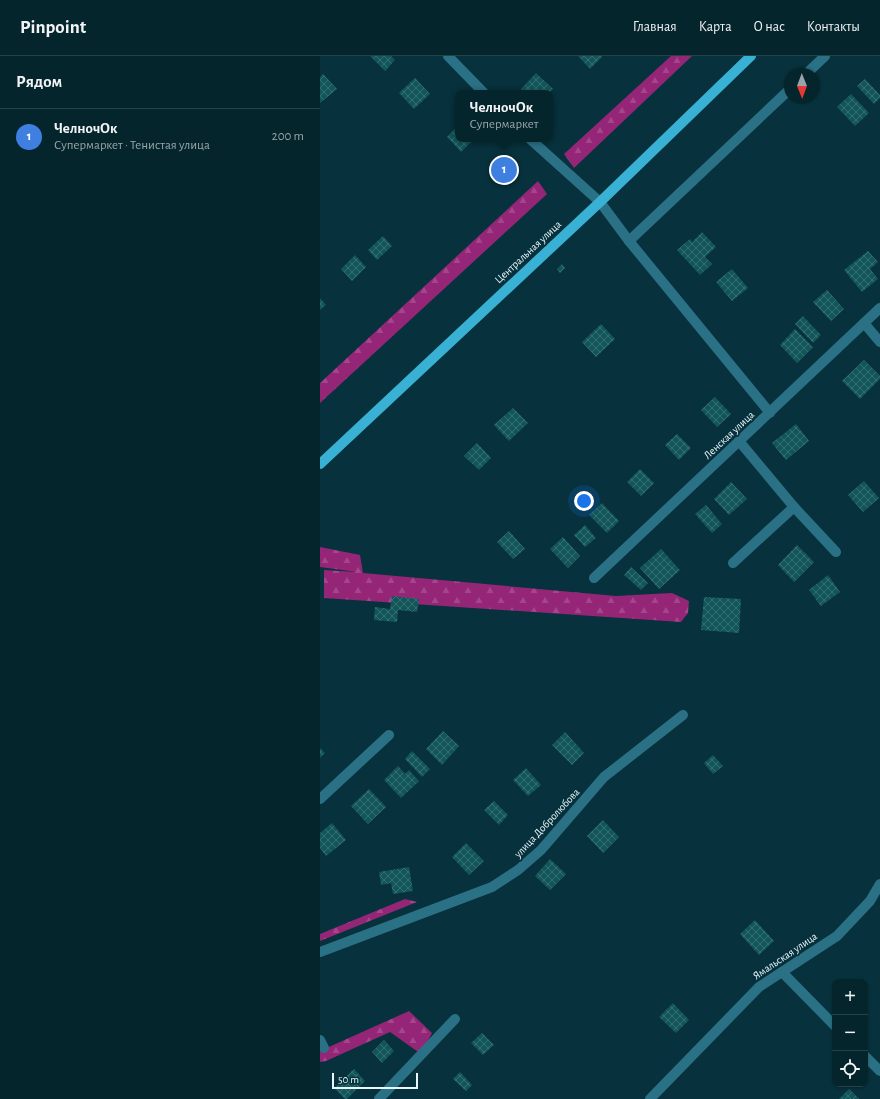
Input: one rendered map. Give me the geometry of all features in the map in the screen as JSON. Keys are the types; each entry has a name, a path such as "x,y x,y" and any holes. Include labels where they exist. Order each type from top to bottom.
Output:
{"main road":[{"name":"Центральная улица","path":"320,464 600,202 751,56"}],"street":[{"path":"448,56 481,90"},
{"path":"812,68 825,56"},
{"path":"629,241 784,95"},
{"path":"533,142 600,202 629,241 770,412"},
{"name":"Ленская улица","path":"594,578 880,308"},
{"path":"864,323 880,342"},
{"path":"739,441 794,507 836,552"},
{"path":"733,563 794,507"},
{"name":"улица Добролюбова","path":"320,952 492,887 518,870 540,850 604,777 683,715"},
{"path":"320,799 389,735"},
{"name":"Ямальская улица","path":"650,1099 759,987 837,936 870,901 880,884"},
{"path":"782,972 832,1023"},
{"path":"379,1099 455,1019"},
{"path":"868,1059 880,1071"}],"green space":[{"path":"671,56 692,56 574,168 564,154"},
{"path":"538,181 547,194 320,403 320,383"},
{"path":"320,547 360,555 363,573 616,596 672,593 689,601 688,613 681,622 324,598 324,570 357,572 320,567"},
{"path":"405,899 417,902 320,941 320,934"},
{"path":"409,1011 432,1033 421,1054 390,1032 326,1061 320,1062 320,1051"}],"building":[{"path":"370,56 391,56 395,60 385,71"},
{"path":"578,56 601,56 602,57 590,69"},
{"path":"536,73 553,89 522,90 521,89"},
{"path":"323,74 337,89 320,103 320,77"},
{"path":"415,78 430,94 414,109 399,93"},
{"path":"865,79 880,95 880,98 874,104 857,86"},
{"path":"851,94 869,113 855,126 837,107"},
{"path":"455,129 455,142 471,142 461,152 447,137"},
{"path":"506,159 517,171 502,185 491,173"},
{"path":"702,232 716,247 705,257 712,264 700,275 677,250 690,239 692,242"},
{"path":"383,236 392,246 377,260 368,250"},
{"path":"868,251 878,262 870,269 878,279 862,292 844,270"},
{"path":"355,255 366,267 352,281 341,269"},
{"path":"562,264 565,268 560,273 557,269"},
{"path":"732,269 748,288 732,301 716,282"},
{"path":"827,290 844,309 831,321 813,302"},
{"path":"320,298 326,305 320,310"},
{"path":"803,316 821,335 813,343 795,324"},
{"path":"601,324 615,339 596,357 582,342"},
{"path":"795,329 813,347 797,363 780,345"},
{"path":"864,360 880,376 880,379 860,399 842,381"},
{"path":"715,397 731,414 717,427 701,410"},
{"path":"513,408 528,423 509,441 494,425"},
{"path":"796,424 809,441 786,460 772,443"},
{"path":"677,434 691,448 679,460 665,445"},
{"path":"477,443 491,458 479,470 464,456"},
{"path":"640,469 654,483 641,496 627,482"},
{"path":"864,481 879,498 863,512 848,495"},
{"path":"731,482 747,499 729,515 714,499"},
{"path":"602,503 619,521 607,533 589,515"},
{"path":"706,505 722,524 712,533 695,514"},
{"path":"585,525 596,538 585,547 574,535"},
{"path":"509,531 525,549 513,559 497,542"},
{"path":"563,537 580,556 568,568 550,549"},
{"path":"797,545 814,562 794,582 778,565"},
{"path":"661,549 680,570 659,589 640,568"},
{"path":"631,567 648,583 641,590 624,575"},
{"path":"828,575 840,592 821,606 809,590"},
{"path":"392,596 419,599 417,612 398,610 397,622 374,620 375,607 390,609"},
{"path":"704,597 741,599 739,633 701,630"},
{"path":"443,731 459,746 442,765 426,749"},
{"path":"565,732 584,753 572,765 552,745"},
{"path":"320,748 325,753 320,758"},
{"path":"412,751 430,769 422,777 405,759"},
{"path":"713,755 723,766 713,774 704,763"},
{"path":"398,766 405,774 409,770 419,781 401,798 384,780"},
{"path":"526,768 541,785 528,796 513,780"},
{"path":"369,789 386,807 368,824 351,806"},
{"path":"494,801 508,815 499,825 484,810"},
{"path":"603,820 619,837 603,853 587,836"},
{"path":"332,823 346,840 326,856 320,848 320,833"},
{"path":"466,843 484,861 469,875 452,857"},
{"path":"550,859 566,874 550,890 535,876"},
{"path":"409,867 413,891 393,894 391,883 381,885 379,872"},
{"path":"755,920 774,941 759,955 740,934"},
{"path":"673,1003 689,1020 676,1033 659,1017"},
{"path":"482,1033 494,1045 483,1055 471,1043"},
{"path":"384,1040 394,1051 382,1063 372,1052"},
{"path":"354,1069 365,1081 347,1099 345,1099 334,1088"},
{"path":"460,1072 472,1085 466,1091 453,1079"},
{"path":"849,1089 859,1099 839,1099"}],"place":[{"name":"ЧелночОк","path":"504,170"}]}
